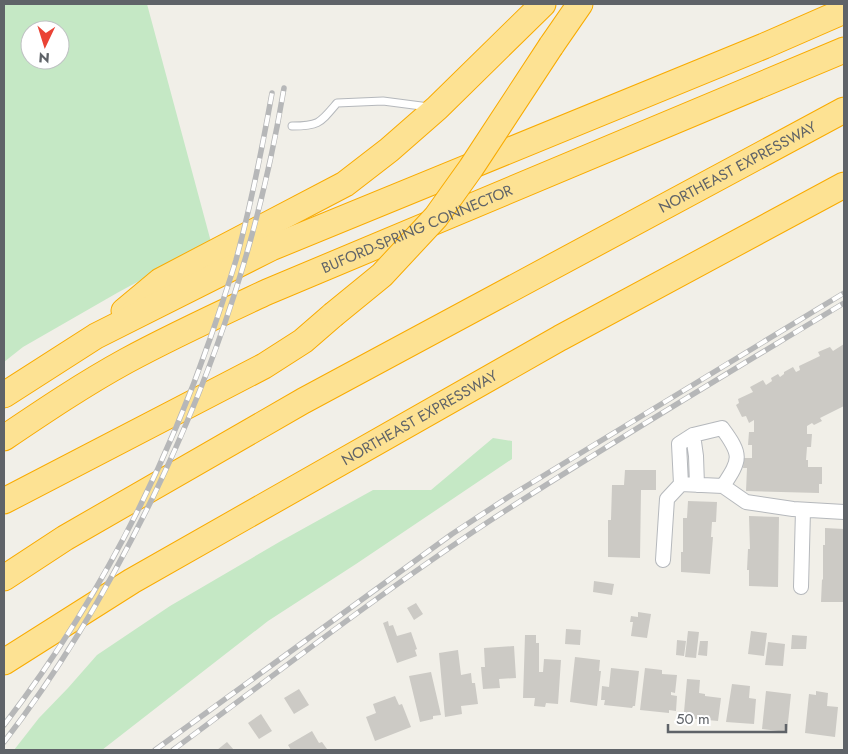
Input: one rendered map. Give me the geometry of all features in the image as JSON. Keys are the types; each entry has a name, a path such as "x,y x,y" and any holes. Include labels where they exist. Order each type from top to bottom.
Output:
{"highway":[{"path":"96,336 160,281 345,184 389,150 437,108 543,4"},
{"path":"4,501 264,366 303,341 382,275 436,217 471,168 580,4"},
{"path":"4,395 96,336 272,248 764,46 844,11"},
{"name":"BUFORD-SPRING CONNECTOR","path":"4,438 72,393 126,361 267,292 844,50"},
{"name":"NORTHEAST EXPRESSWAY","path":"4,578 65,538 303,401 844,110"},
{"name":"NORTHEAST EXPRESSWAY","path":"4,662 132,581 560,338 844,185"}],"street":[{"path":"663,560 667,499 681,484 679,444 693,435 722,428 736,447 736,466 723,486"},
{"path":"693,435 697,485"},
{"path":"681,484 723,486 746,502 803,510 844,512"},
{"path":"800,587 803,510"}],"lane":[{"path":"292,126 314,125 323,119 337,103 383,101 437,108"}],"green space":[{"path":"4,4 147,4 211,242 23,347 4,362"},
{"path":"493,438 512,441 512,459 268,621 102,750 14,750 39,718 97,655 170,606 373,490 431,490"}],"building":[{"path":"844,344 844,406 820,418 822,421 807,426 807,434 812,434 811,447 807,447 806,460 808,460 808,467 822,467 822,484 819,484 819,493 746,491 747,468 743,468 744,458 752,458 752,445 748,445 749,432 754,432 754,420 749,423 746,416 742,417 736,405 739,403 738,399 753,392 750,387 763,380 766,385 772,381 771,378 778,374 780,377 784,372 793,367 796,372 800,370 799,366 820,356 818,352 830,347 833,351"},
{"path":"625,470 656,470 656,490 641,490 640,558 608,557 608,520 611,520 612,485 624,485"},
{"path":"688,501 717,502 716,522 712,522 711,537 713,537 710,574 681,572 683,518 687,518"},
{"path":"749,516 779,517 778,587 749,586 749,570 747,570 748,549 750,549"},
{"path":"825,528 844,529 844,602 821,602"},
{"path":"594,581 614,584 612,595 593,592"},
{"path":"416,603 423,614 414,620 407,608"},
{"path":"638,612 651,614 647,638 631,636 633,622 630,622 631,616 638,617"},
{"path":"388,621 389,626 393,625 397,636 411,632 417,649 415,650 417,656 397,663 383,623"},
{"path":"566,629 581,630 580,645 565,644"},
{"path":"688,631 699,632 696,658 685,657"},
{"path":"751,631 767,633 764,656 748,654"},
{"path":"525,635 536,635 536,643 539,643 539,672 543,672 544,659 561,660 558,704 546,703 545,707 534,706 535,698 523,698"},
{"path":"792,635 807,636 806,649 791,649"},
{"path":"677,640 686,641 684,656 676,655"},
{"path":"700,641 708,641 707,656 698,655"},
{"path":"768,642 785,644 783,666 765,665"},
{"path":"514,646 516,678 499,679 500,688 483,689 481,667 485,667 484,648"},
{"path":"458,650 461,675 471,673 472,683 475,683 478,704 461,706 462,714 445,717 439,653"},
{"path":"575,657 600,660 599,671 601,671 597,706 570,702"},
{"path":"611,668 639,671 635,706 632,708 604,705 605,700 601,700 602,686 609,687"},
{"path":"645,668 662,670 662,674 677,675 675,693 671,692 671,695 677,696 676,711 669,710 669,713 640,710"},
{"path":"431,672 441,715 433,716 433,719 420,722 409,676"},
{"path":"687,679 700,680 699,693 705,694 705,696 721,698 718,721 686,718 687,713 684,712"},
{"path":"732,684 750,686 749,698 756,699 754,724 726,722"},
{"path":"299,689 309,705 294,714 284,698"},
{"path":"766,691 791,694 787,732 762,729"},
{"path":"816,691 828,693 827,706 838,707 835,737 805,733 809,694 816,695"},
{"path":"395,696 399,705 402,704 411,727 375,741 366,717 376,713 373,704"},
{"path":"261,714 272,731 259,739 248,723"},
{"path":"312,731 319,743 322,742 327,749 291,750 288,745"},
{"path":"227,742 234,750 217,750"}],"railway":[{"path":"4,742 46,684 85,623 137,529 176,447 216,347 249,246 274,142 284,88"},
{"path":"4,725 67,635 96,588 147,491 170,441 210,339 236,260 247,219 272,93"},
{"path":"155,750 452,534 510,496 844,293"},
{"path":"173,750 368,605 488,522 621,438 844,303"}]}
